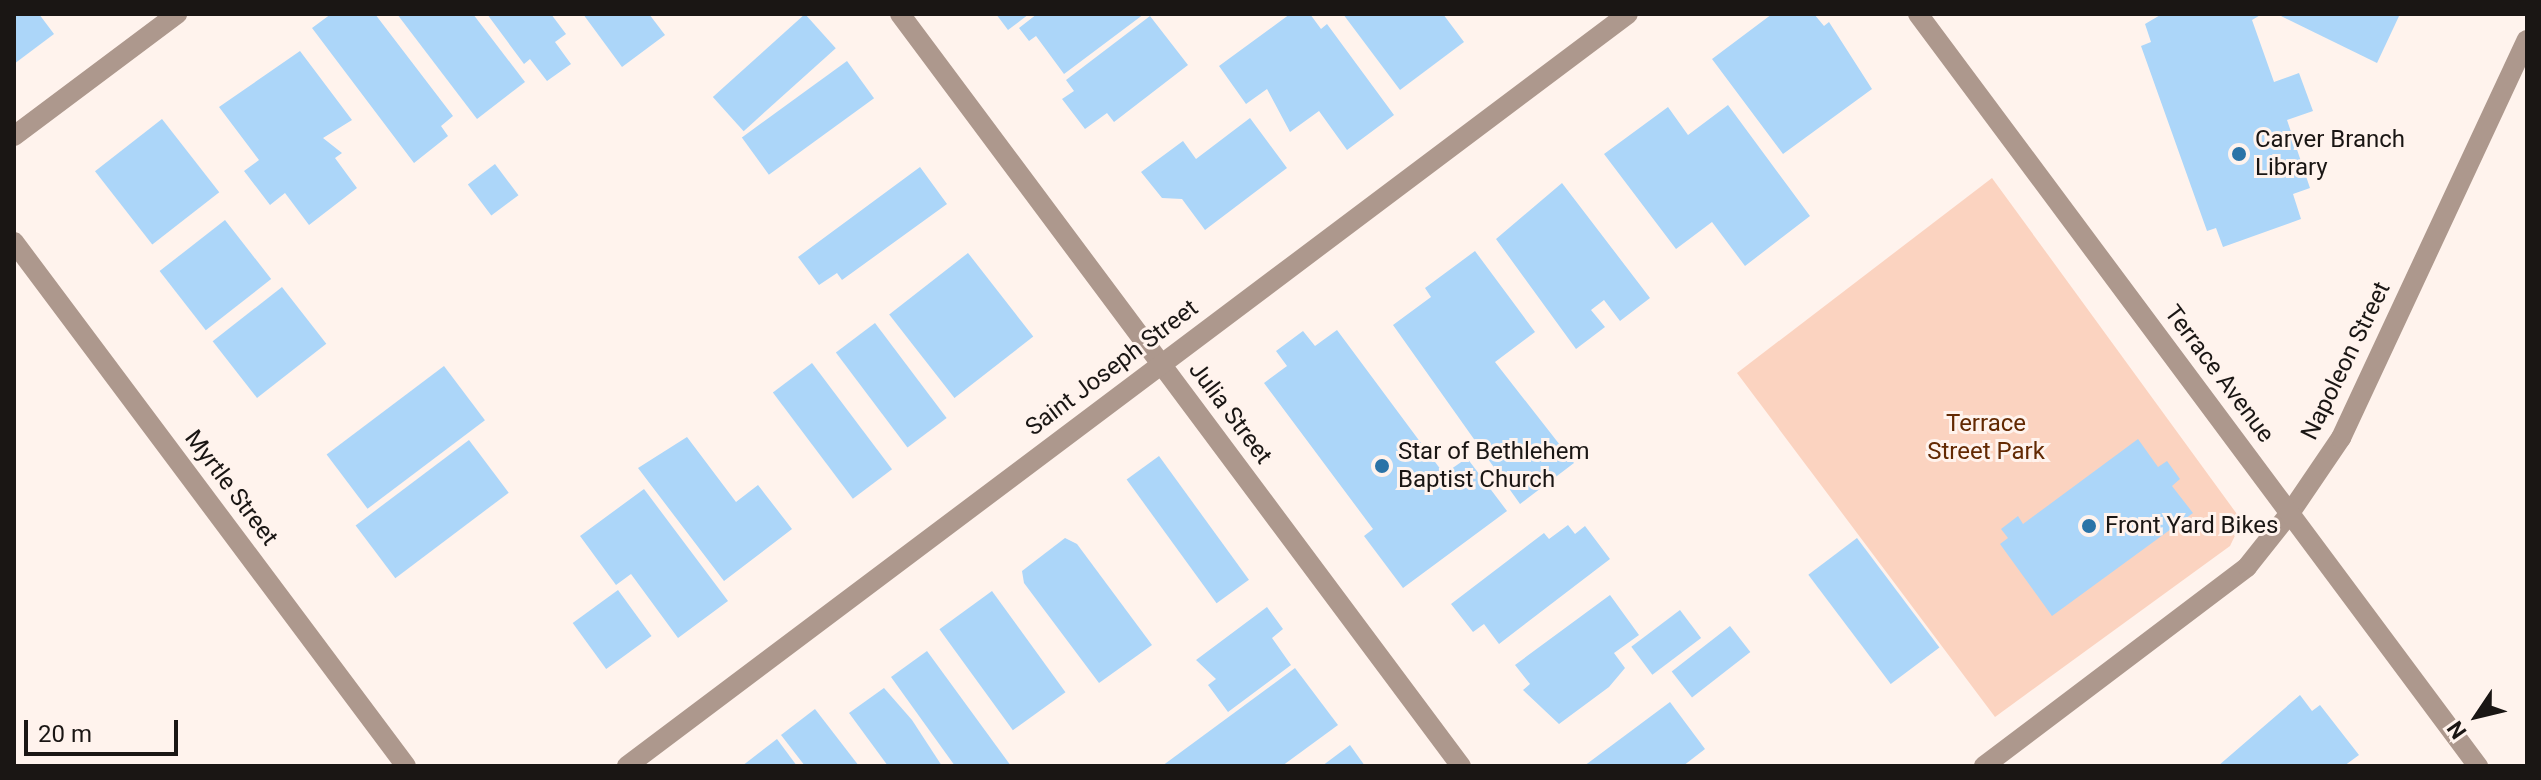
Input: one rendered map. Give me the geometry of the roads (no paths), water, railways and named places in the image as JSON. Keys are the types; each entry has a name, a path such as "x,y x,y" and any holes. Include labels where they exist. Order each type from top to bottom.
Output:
{"street":[{"path":"14,136 177,14"},
{"name":"Julia Street","path":"900,14 1461,766"},
{"name":"Saint Joseph Street","path":"627,766 1628,14"},
{"name":"Terrace Avenue","path":"1918,14 2478,766"},
{"name":"Napoleon Street","path":"1984,766 2247,567 2290,513 2341,438 2527,40"},
{"name":"Myrtle Street","path":"14,242 406,766"}],"place":[{"name":"Carver Branch Library","path":"2239,154"},
{"name":"Star of Bethlehem Baptist Church","path":"1382,466"},
{"name":"Front Yard Bikes","path":"2089,526"}],"park label":[{"name":"Terrace Street Park","path":"1986,438"}]}
